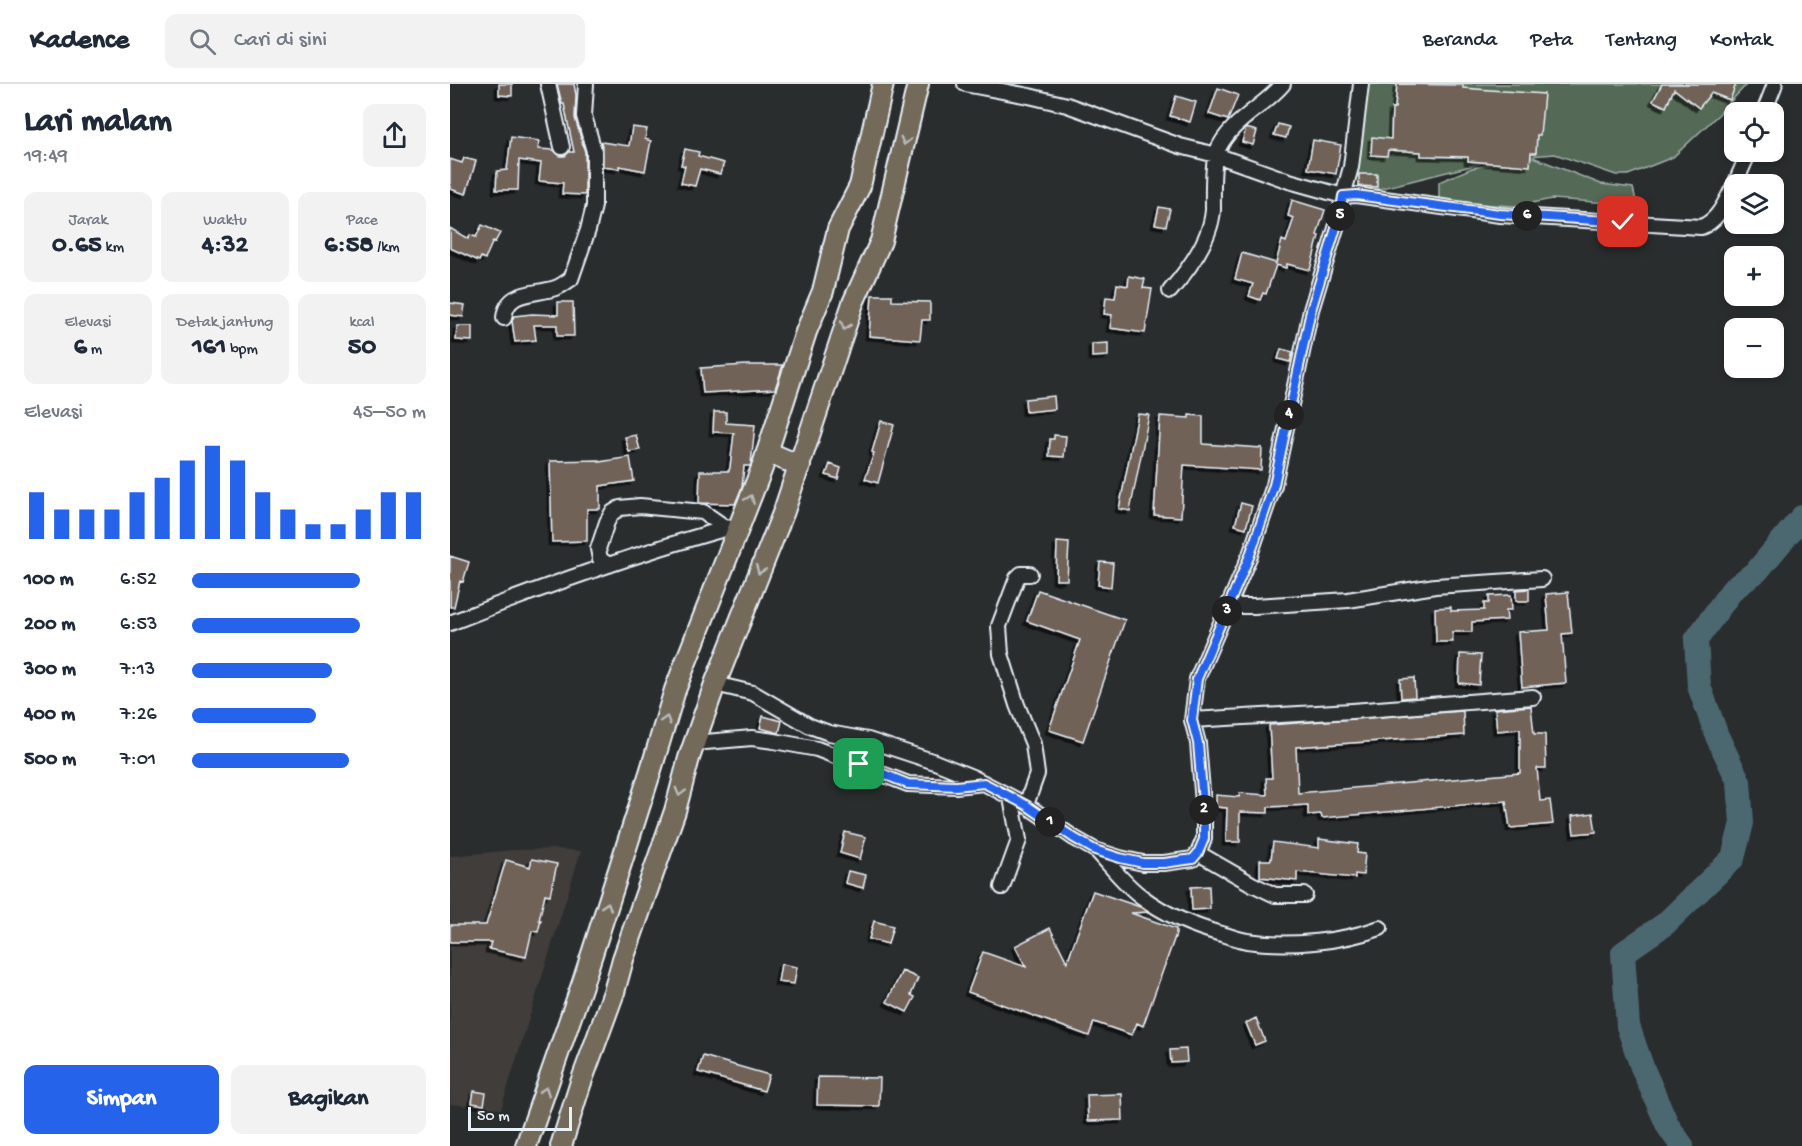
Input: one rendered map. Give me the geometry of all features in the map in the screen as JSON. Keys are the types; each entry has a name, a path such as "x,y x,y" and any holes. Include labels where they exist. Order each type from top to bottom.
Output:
{"highway":[{"path":"526,1146 583,982 675,690 733,526 767,452 806,332 823,291 838,229 860,186 883,84"},
{"path":"561,1146 675,811 694,743 784,511 853,303 881,241 918,84"},
{"path":"767,452 800,466"},
{"path":"583,982 614,992"}],"street":[{"path":"548,84 562,147"},
{"path":"504,318 505,309 514,298 558,287 571,279 594,206 594,152 584,116 586,84"},
{"path":"965,84 1067,105 1180,146 1216,155 1289,181 1343,196 1356,195 1500,214 1701,227 1715,219 1724,204"},
{"path":"1170,291 1202,246 1211,223 1216,155 1224,138 1234,126 1272,97 1283,84"},
{"path":"715,684 753,693 810,726 830,733 868,740 935,762 984,783 1026,805 1095,850 1143,863 1193,859 1204,839 1198,743 1192,720 1197,679 1250,555 1274,485 1311,310 1340,215 1351,167 1361,84"},
{"path":"1768,102 1775,84"},
{"path":"609,565 600,559 598,549 607,522 612,513 620,508 640,506 703,512 733,526"},
{"path":"450,622 609,565 733,526"},
{"path":"1026,805 1037,774 1033,744 1000,654 999,626 1017,578 1021,574 1030,574"},
{"path":"1229,606 1348,600 1435,586 1542,579"},
{"path":"1192,720 1533,698"},
{"path":"694,743 752,738 774,741 817,749 908,784 956,786 984,783"},
{"path":"1002,887 1019,840 1011,798"},
{"path":"1095,850 1139,896 1162,911 1200,928 1246,941 1287,943 1324,940 1366,933 1380,928"},
{"path":"1198,853 1275,895 1305,895"}],"shaded area":[{"path":"555,849 581,851 501,1109 450,1104 450,856"}],"green space":[{"path":"1364,84 1747,84 1730,102 1724,102 1724,109 1673,157 1628,175 1616,175 1555,154 1530,156 1601,184 1633,188 1637,205 1552,199 1516,206 1439,202 1439,182 1472,168 1525,157 1511,156 1359,194 1347,192"}],"building":[{"path":"499,84 512,84 512,96 499,95"},
{"path":"557,84 574,84 575,118 585,152 585,195 562,194 563,183 539,181 541,163 519,160 518,190 496,190 497,171 507,170 511,137 539,141 538,149 554,150 560,156 574,152 564,104 562,104"},
{"path":"1397,84 1463,85 1463,88 1544,94 1540,135 1537,135 1536,153 1531,153 1530,166 1468,161 1468,157 1421,156 1421,152 1388,150 1387,156 1371,155 1372,137 1391,139 1392,108 1395,108"},
{"path":"1662,84 1736,84 1730,100 1711,93 1699,108 1674,89 1666,107 1653,101"},
{"path":"1218,88 1238,95 1228,120 1209,114"},
{"path":"1176,96 1196,102 1190,122 1170,116"},
{"path":"1278,124 1289,127 1286,138 1274,135"},
{"path":"632,127 647,129 645,139 651,141 645,171 619,166 619,169 603,167 601,142 629,146"},
{"path":"1246,128 1257,131 1253,145 1242,142"},
{"path":"1313,140 1341,145 1336,174 1308,169"},
{"path":"685,149 699,152 698,156 724,163 720,174 700,169 695,186 681,183 685,166 681,165"},
{"path":"464,158 476,161 466,194 450,189 450,159 462,163"},
{"path":"1359,174 1377,174 1377,187 1359,186"},
{"path":"1292,200 1325,210 1310,270 1287,264 1286,268 1276,265 1266,294 1263,293 1260,300 1249,296 1253,284 1235,279 1242,253 1276,263 1282,240 1286,242 1294,218 1288,216"},
{"path":"1159,207 1170,209 1166,226 1155,224"},
{"path":"482,225 500,233 495,242 493,241 485,259 481,257 479,261 450,248 450,228 468,239 470,235 476,237"},
{"path":"1129,276 1145,279 1143,288 1152,289 1145,333 1110,328 1112,315 1104,314 1106,297 1115,298 1117,284 1128,286"},
{"path":"872,295 892,295 892,301 930,302 930,320 922,320 920,340 869,336"},
{"path":"558,302 573,302 574,336 557,336 557,325 534,325 536,340 515,342 512,321 514,316 558,315"},
{"path":"450,303 465,305 463,317 450,315"},
{"path":"457,326 472,326 472,341 456,340"},
{"path":"1108,343 1108,356 1092,357 1092,344"},
{"path":"1281,349 1293,352 1290,362 1278,359"},
{"path":"783,365 775,389 703,393 701,368"},
{"path":"1054,396 1055,409 1026,412 1025,399"},
{"path":"714,412 726,412 726,423 755,425 751,464 744,466 742,487 735,504 699,503 700,471 729,471 730,467 734,433 713,432"},
{"path":"1138,414 1149,415 1130,511 1119,509"},
{"path":"1189,415 1203,416 1203,444 1262,448 1261,470 1184,465 1181,517 1154,515 1160,416 1189,418"},
{"path":"881,421 894,425 878,483 865,479"},
{"path":"636,435 640,450 629,452 625,437"},
{"path":"1054,435 1066,436 1064,457 1049,456 1050,439 1054,439"},
{"path":"630,457 634,481 600,486 600,509 587,509 587,541 552,542 550,461 599,460 599,462"},
{"path":"830,464 841,468 838,479 826,475"},
{"path":"1241,503 1252,506 1246,528 1235,525"},
{"path":"1057,542 1069,543 1067,580 1056,580"},
{"path":"450,556 469,562 463,582 460,581 454,607 450,607"},
{"path":"1100,562 1113,563 1111,587 1098,585"},
{"path":"1529,589 1529,601 1516,601 1516,590"},
{"path":"1038,590 1125,620 1083,741 1049,730 1080,640 1027,621"},
{"path":"1568,592 1572,633 1562,634 1566,683 1522,687 1518,632 1549,630 1546,594"},
{"path":"1511,595 1512,610 1506,610 1507,620 1472,622 1472,632 1452,632 1453,642 1436,642 1435,608 1451,607 1451,611 1484,610 1484,603 1489,603 1489,596"},
{"path":"1460,654 1481,655 1479,685 1459,683"},
{"path":"1414,678 1415,697 1401,698 1400,679"},
{"path":"1531,706 1534,734 1545,734 1546,768 1537,768 1540,801 1550,800 1553,824 1510,828 1506,801 1322,818 1321,814 1308,815 1308,805 1268,807 1268,813 1240,812 1240,842 1226,842 1227,808 1216,807 1216,795 1239,797 1240,793 1267,795 1266,778 1272,778 1269,725 1463,711 1464,735 1296,747 1298,793 1520,773 1520,729 1497,731 1495,709"},
{"path":"763,716 782,721 779,733 760,728"},
{"path":"1593,813 1596,832 1574,834 1572,816"},
{"path":"845,832 866,837 860,859 840,853"},
{"path":"1319,839 1358,844 1357,853 1365,854 1363,875 1355,874 1355,878 1297,872 1297,881 1260,877 1260,860 1271,860 1273,842 1319,848"},
{"path":"532,859 557,864 550,895 545,894 538,932 532,931 526,957 489,949 491,942 450,942 450,925 486,925 506,860 530,867"},
{"path":"848,871 866,875 863,888 845,883"},
{"path":"1209,886 1210,909 1192,910 1191,887"},
{"path":"1093,891 1143,908 1148,912 1131,913 1176,929 1143,1026 1137,1023 1132,1035 1094,1022 1089,1036 968,992 983,952 1026,967 1015,946 1050,928 1067,962"},
{"path":"874,921 893,926 888,944 869,939"},
{"path":"781,964 797,967 794,984 778,982"},
{"path":"902,971 918,978 911,995 915,997 907,1012 887,1002"},
{"path":"1256,1018 1265,1041 1255,1045 1246,1023"},
{"path":"1186,1049 1187,1062 1171,1063 1170,1050"},
{"path":"703,1056 769,1075 764,1091 698,1072"},
{"path":"818,1077 880,1078 879,1106 817,1105"},
{"path":"474,1091 486,1093 484,1105 472,1103"},
{"path":"1122,1094 1123,1120 1088,1121 1087,1095"}],"waterway":[{"path":"1682,1146 1668,1126 1642,1067 1628,1026 1623,953 1665,924 1733,858 1742,823 1739,782 1717,736 1699,686 1696,640 1732,590 1757,571 1802,517"}],"route":[{"path":"859,764 908,784 956,786 984,783 1026,805 1095,850 1120,858 1143,863 1193,859 1204,839 1198,743 1192,720 1197,679 1250,555 1274,485 1311,310 1340,215 1343,196 1356,195 1500,214 1623,222"}]}
